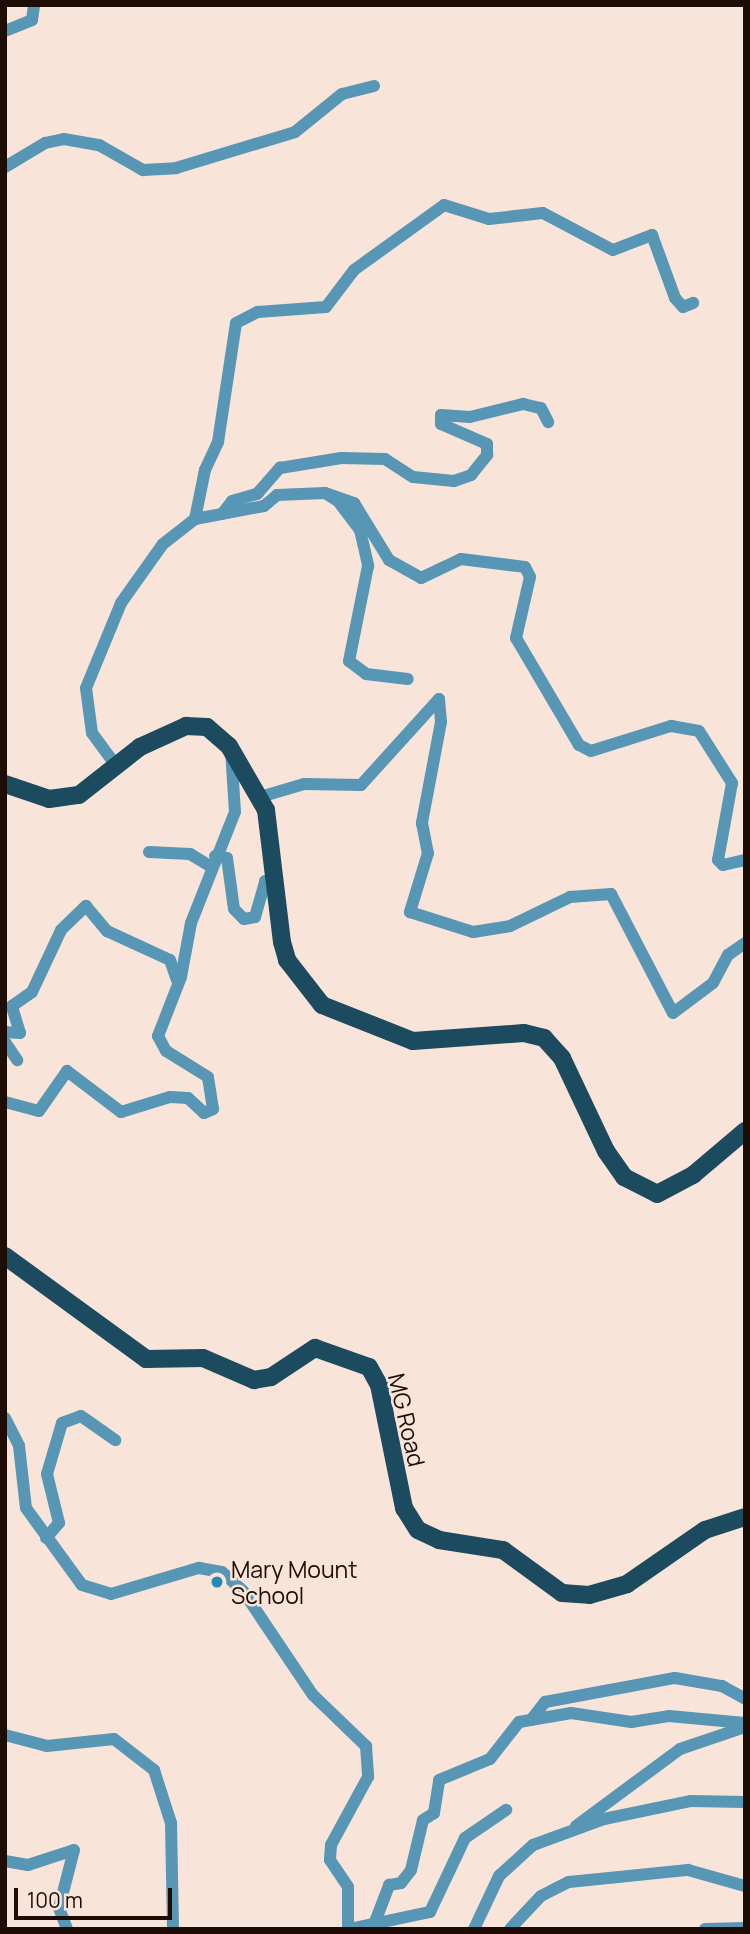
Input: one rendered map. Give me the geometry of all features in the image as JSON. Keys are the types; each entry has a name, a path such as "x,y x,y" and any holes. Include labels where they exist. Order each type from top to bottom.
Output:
{"main road":[{"path":"5,784 66,798 89,790 140,747 195,724 218,734 260,797 277,880 287,960 321,1004 414,1041 524,1032 544,1038 562,1058 606,1151 624,1177 657,1194 693,1175 745,1131"},
{"name":"MG Road","path":"5,1256 146,1359 202,1358 254,1380 271,1377 315,1348 369,1367 379,1385 404,1508 418,1530 439,1540 503,1550 562,1593 589,1595 626,1584 705,1530 745,1517"}],"street":[{"path":"5,31 33,19 34,5"},
{"path":"5,167 45,143 64,139 99,145 143,170 176,169 295,132 342,94 374,86"},
{"path":"195,519 205,470 218,442 233,327 258,312 326,307 354,270 437,206 499,220 543,213 613,250 652,235 675,298 683,307 693,303"},
{"path":"222,514 232,502 257,494 280,468 341,457 385,459 413,477 453,481 471,475 487,455 487,444 441,424 441,415 470,417 523,404 541,408 548,422"},
{"path":"117,767 87,718 92,667 121,603 163,544 195,519 264,506 277,495 325,493 354,503 389,560 421,578 461,559 525,567 530,577 516,638 579,745 596,750 618,738 671,726 699,731 732,783 718,860 723,866 745,860"},
{"path":"325,493 360,530 368,566 349,661 361,672 408,678"},
{"path":"260,797 304,784 361,785 439,699 440,730 422,823 428,853 410,912 473,932 510,926 570,897 611,894 673,1013 713,983 728,955 745,943"},
{"path":"5,1102 39,1111 67,1071 121,1112 178,1097 210,1112 215,1092 208,1077 159,1041 213,862 237,805 231,750"},
{"path":"149,852 190,854 213,862 227,858 234,909 244,919 255,917 266,880 277,880"},
{"path":"5,1032 20,1033 12,1006 32,992 61,930 86,906 107,931 170,960 177,984"},
{"path":"5,1042 17,1060"},
{"path":"46,1538 59,1523 47,1474 62,1423 81,1416 115,1440"},
{"path":"5,1418 19,1446 21,1493 46,1538 73,1577 103,1594 199,1568 222,1573 243,1591 319,1702 359,1737 369,1759 368,1777 331,1845 330,1860 348,1887 349,1927 430,1912 465,1838 506,1811"},
{"path":"531,1720 545,1702 675,1678 722,1686 745,1699"},
{"path":"374,1922 389,1885 401,1883 411,1870 423,1820 434,1813 439,1780 490,1759 511,1729 531,1720 570,1713 631,1723 669,1716 745,1725"},
{"path":"474,1929 509,1862 573,1828 680,1749 745,1725"},
{"path":"5,1735 47,1746 114,1739 154,1770 171,1823 173,1929"},
{"path":"573,1828 691,1801 745,1802"},
{"path":"5,1861 28,1864 74,1850 75,1866 59,1908 67,1929"},
{"path":"510,1929 541,1896 569,1882 688,1870 745,1886"},
{"path":"705,1929 745,1928"}],"place":[{"name":"Mary Mount School","path":"217,1582"}]}
